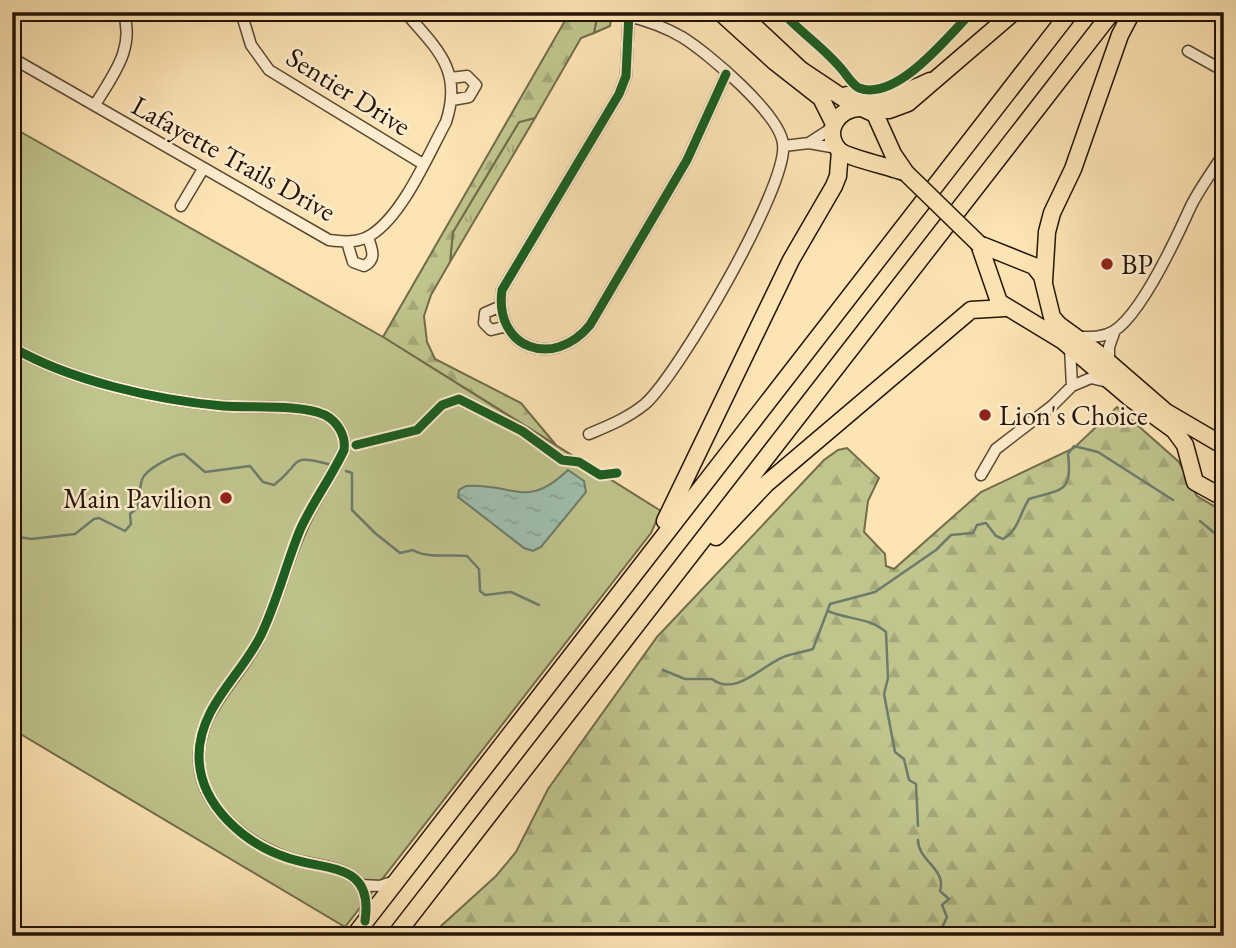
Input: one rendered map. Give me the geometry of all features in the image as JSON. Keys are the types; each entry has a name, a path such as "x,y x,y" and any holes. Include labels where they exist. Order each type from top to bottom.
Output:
{"main road":[{"path":"639,568 695,465 791,260 838,176 839,150 833,126 821,98 775,62 720,12"},
{"path":"739,12 801,70 880,121 883,134 905,173 979,244 1027,262 1038,269 1052,317 1112,383 1181,437 1198,485 1220,493"},
{"path":"833,126 844,111 900,107 916,97 932,80 1014,12"},
{"path":"354,936 1070,12"},
{"path":"395,936 1112,12"},
{"path":"678,572 696,558 766,484 971,310 1033,307 1044,285 1052,213 1073,169 1120,35 1132,12"},
{"path":"831,90 865,98 904,92 932,80"},
{"path":"863,158 877,149 883,134"},
{"path":"839,150 851,158 863,158 905,173"},
{"path":"979,244 993,290 1009,310 1109,362 1166,412 1222,444"},
{"path":"993,290 995,278 1002,267 1014,262 1027,262"},
{"path":"1191,470 1197,452 1207,445 1222,444"}],"street":[{"path":"95,105 126,48 128,26 123,12"},
{"name":"Sentier Drive","path":"241,12 251,45 269,69 423,164"},
{"name":"Lafayette Trails Drive","path":"12,58 329,240 348,242 368,237 390,219 446,122 452,100 451,78 444,57 405,12"},
{"path":"589,434 622,420 645,404 674,368 756,228 781,167 784,146 775,122 726,74 683,38 629,14 623,84 507,279 501,306 508,326 520,340 540,349 565,347 582,334 687,160 726,74"},
{"path":"1188,51 1224,71"},
{"path":"451,78 467,76 476,85 469,97 452,100"},
{"path":"809,143 833,126"},
{"path":"784,146 809,143 839,150"},
{"path":"1109,362 1109,347 1115,330 1136,306 1224,153"},
{"path":"181,206 203,169"},
{"path":"348,242 353,262 364,266 371,262 373,254 368,237"},
{"path":"501,306 485,313 484,323 491,330 508,326"},
{"path":"1072,386 1073,341 1100,337 1115,330"},
{"path":"12,347 62,370 116,386 199,403 315,412 324,415 337,426 345,443 344,450 302,526 253,651 208,713 201,736 199,759 209,796 228,822 285,857 331,866 362,885 380,886 396,881"},
{"path":"981,475 996,449 1052,406 1072,386 1091,378 1112,383"},
{"path":"362,885 368,905 365,921"}],"green space":[{"path":"570,12 598,12 594,33 581,38 535,118 519,122 453,232 450,262 431,295 424,316 427,342 435,359 521,403 556,445 383,337"},
{"path":"598,12 612,12 610,26 594,33"},
{"path":"535,118 450,262 453,232 519,122"},
{"path":"12,127 383,337 661,511 651,533 345,927 12,729"},
{"path":"1117,407 1179,462 1197,496 1224,512 1224,936 430,936 496,876 516,852 548,789 657,637 824,460 838,450 847,448 879,478 868,501 864,532 885,554 886,566 894,569 981,492 1074,448"}],"water":[{"path":"568,470 584,481 586,492 541,547 533,551 524,548 458,497 459,490 466,486 530,492 554,482"}],"waterway":[{"path":"663,670 685,679 712,679 721,684 731,684 750,677 786,656 813,649 830,604 875,592 936,550 951,535 973,533 977,525 986,523 996,536 1003,539 1008,536 1029,499 1057,491 1066,483 1069,477 1068,454 1074,446 1098,452 1173,500"},
{"path":"12,536 31,539 75,534 99,518 125,531 131,524 130,514 137,508 144,476 168,459 184,454 205,472 250,466 263,482 274,485 302,460 332,465"},
{"path":"346,471 352,473 352,510 400,553 413,550 432,555 467,556 479,569 480,591 485,595 511,592 539,605"},
{"path":"1200,521 1224,541"},
{"path":"828,611 865,621 886,632 888,678 884,694 895,752 904,759 909,780 916,784 918,826"},
{"path":"918,840 922,854 940,877 940,891 949,899 942,905 947,917 938,936"}],"cycle path":[{"path":"629,12 626,76 619,94 502,290 502,310 507,326 517,338 529,346 544,349 560,347 575,339 590,325 687,160 726,74"},
{"path":"782,12 830,56 855,85 874,90 889,85 921,64 972,12"},
{"path":"12,347 60,370 114,387 197,403 303,409 325,415 334,421 340,430 344,450 300,530 261,635 213,707 201,738 199,756 207,791 227,820 272,852 332,868 355,879 362,888 366,902 365,921"},
{"path":"356,445 417,430 442,405 459,399 522,431 562,460 579,462 600,475 617,473"}],"place":[{"name":"BP","path":"1107,264"},
{"name":"Lion's Choice","path":"985,415"},
{"name":"Main Pavilion","path":"226,498"}]}
